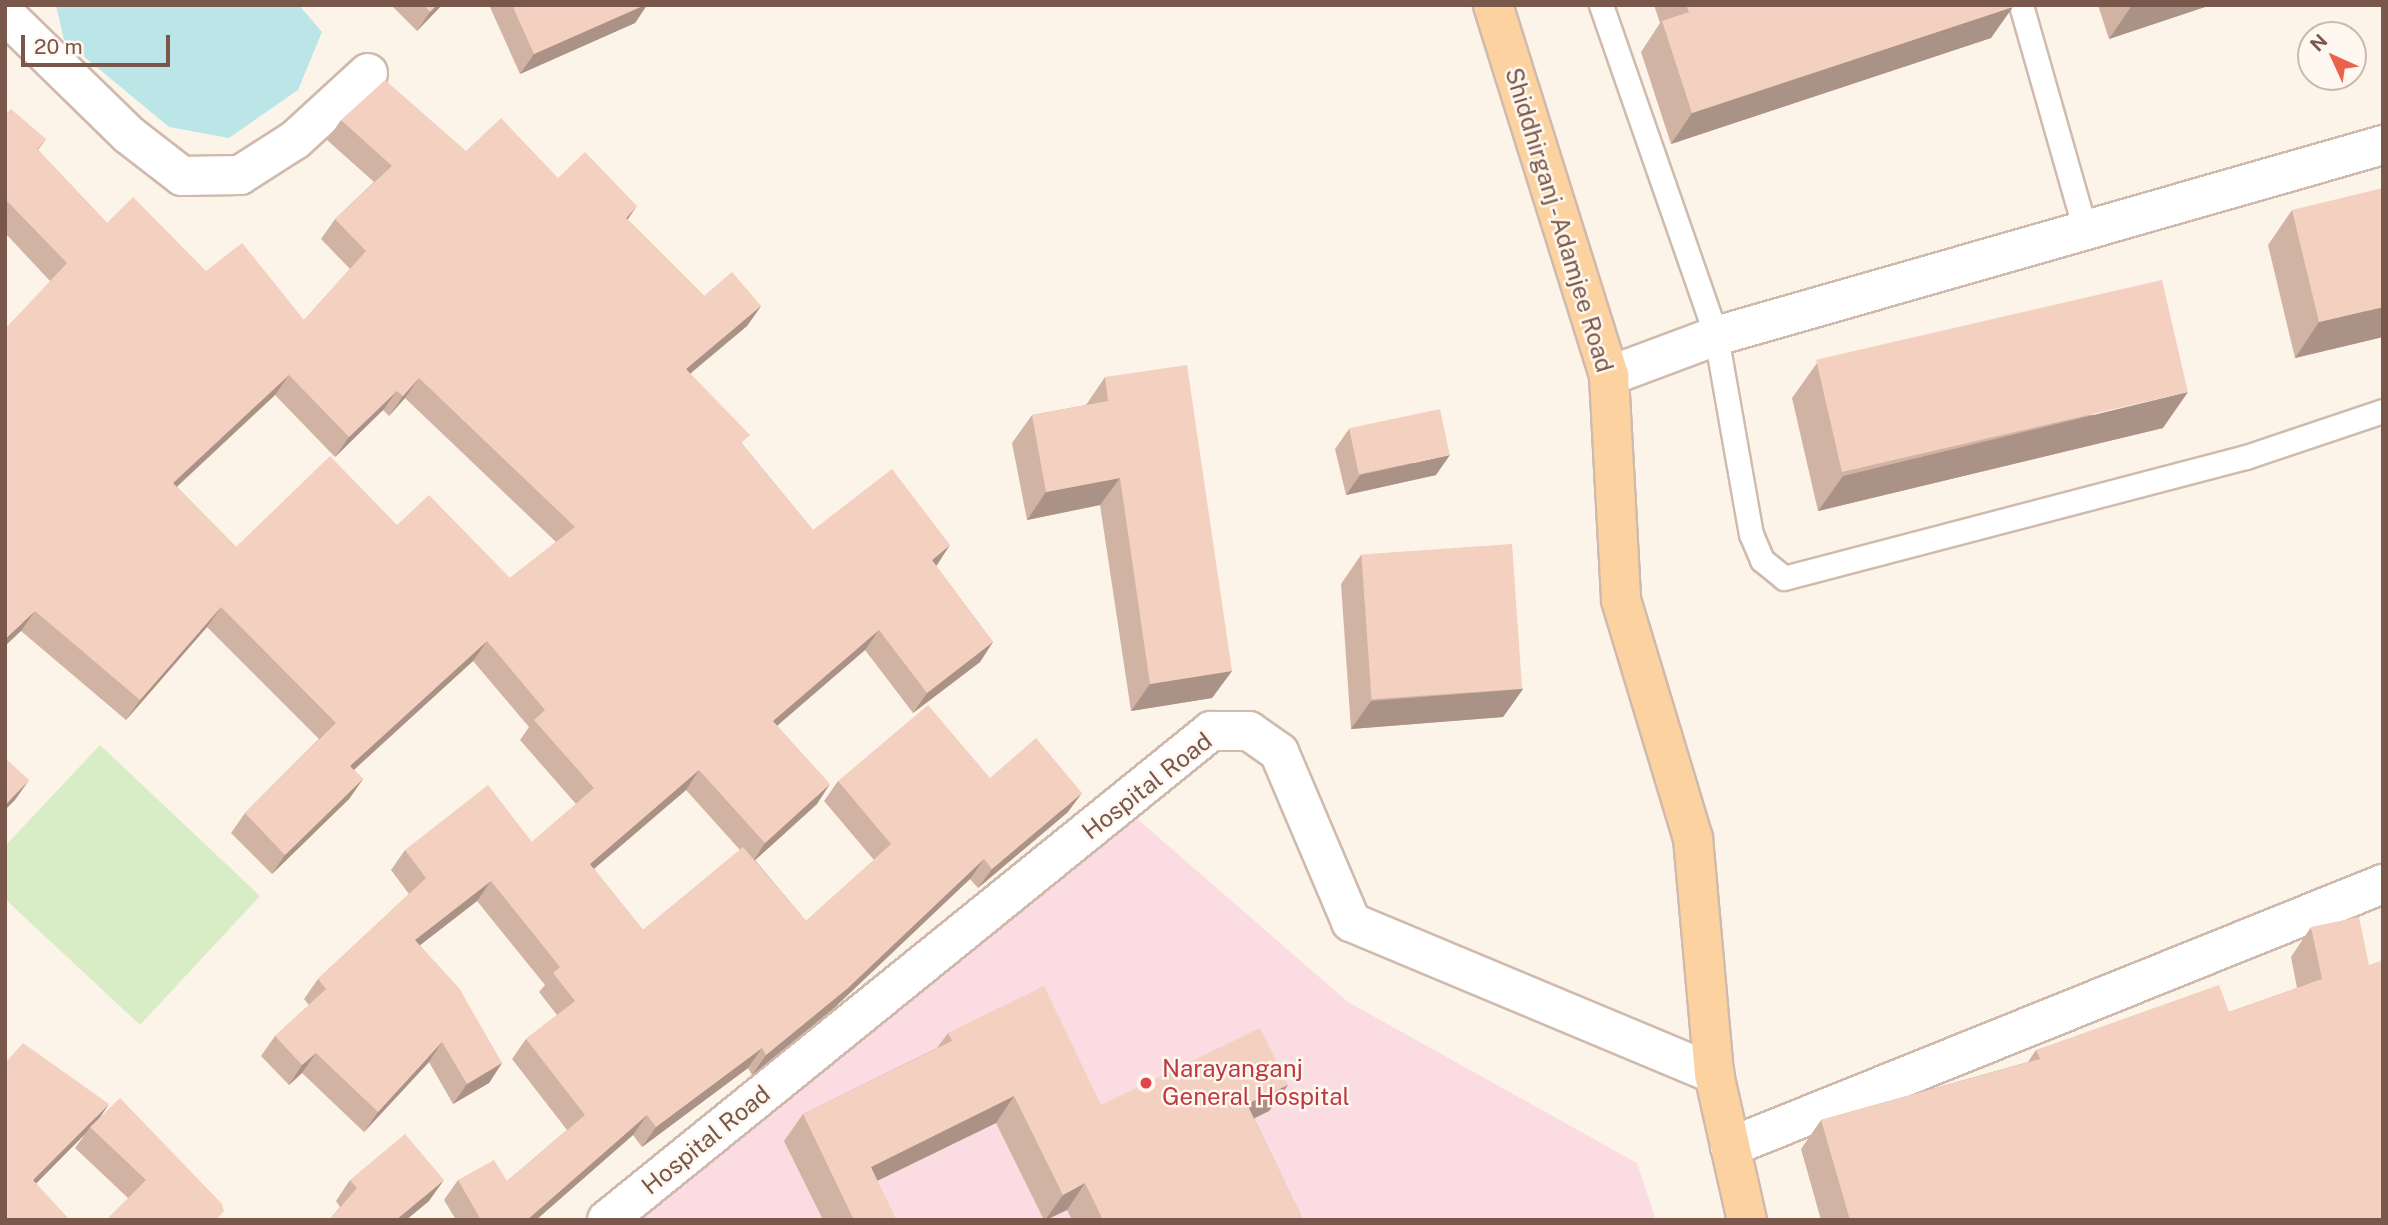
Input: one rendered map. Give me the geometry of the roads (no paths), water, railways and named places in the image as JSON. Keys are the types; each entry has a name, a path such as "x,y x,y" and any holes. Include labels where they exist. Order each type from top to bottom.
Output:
{"main road":[{"name":"Shiddhirganj - Adamjee Road","path":"1493,5 1609,376 1621,600 1693,838 1714,1074 1747,1220"}],"street":[{"path":"5,13 129,135 182,176 240,175 295,140 368,73"},
{"path":"1609,376 1716,336 2383,145"},
{"name":"Hospital Road","path":"607,1220 1211,731 1249,731 1279,752 1351,922 1714,1074"},
{"path":"1730,1147 2383,884"}],"lane":[{"path":"1601,5 1716,336 1751,534 1762,560 1784,578 2246,457 2383,411"},
{"path":"2021,5 2085,230"}],"water":[{"path":"56,5 299,5 322,32 298,90 229,138 169,127 64,40"}],"place":[{"name":"Narayanganj General Hospital","path":"1146,1083"}]}
